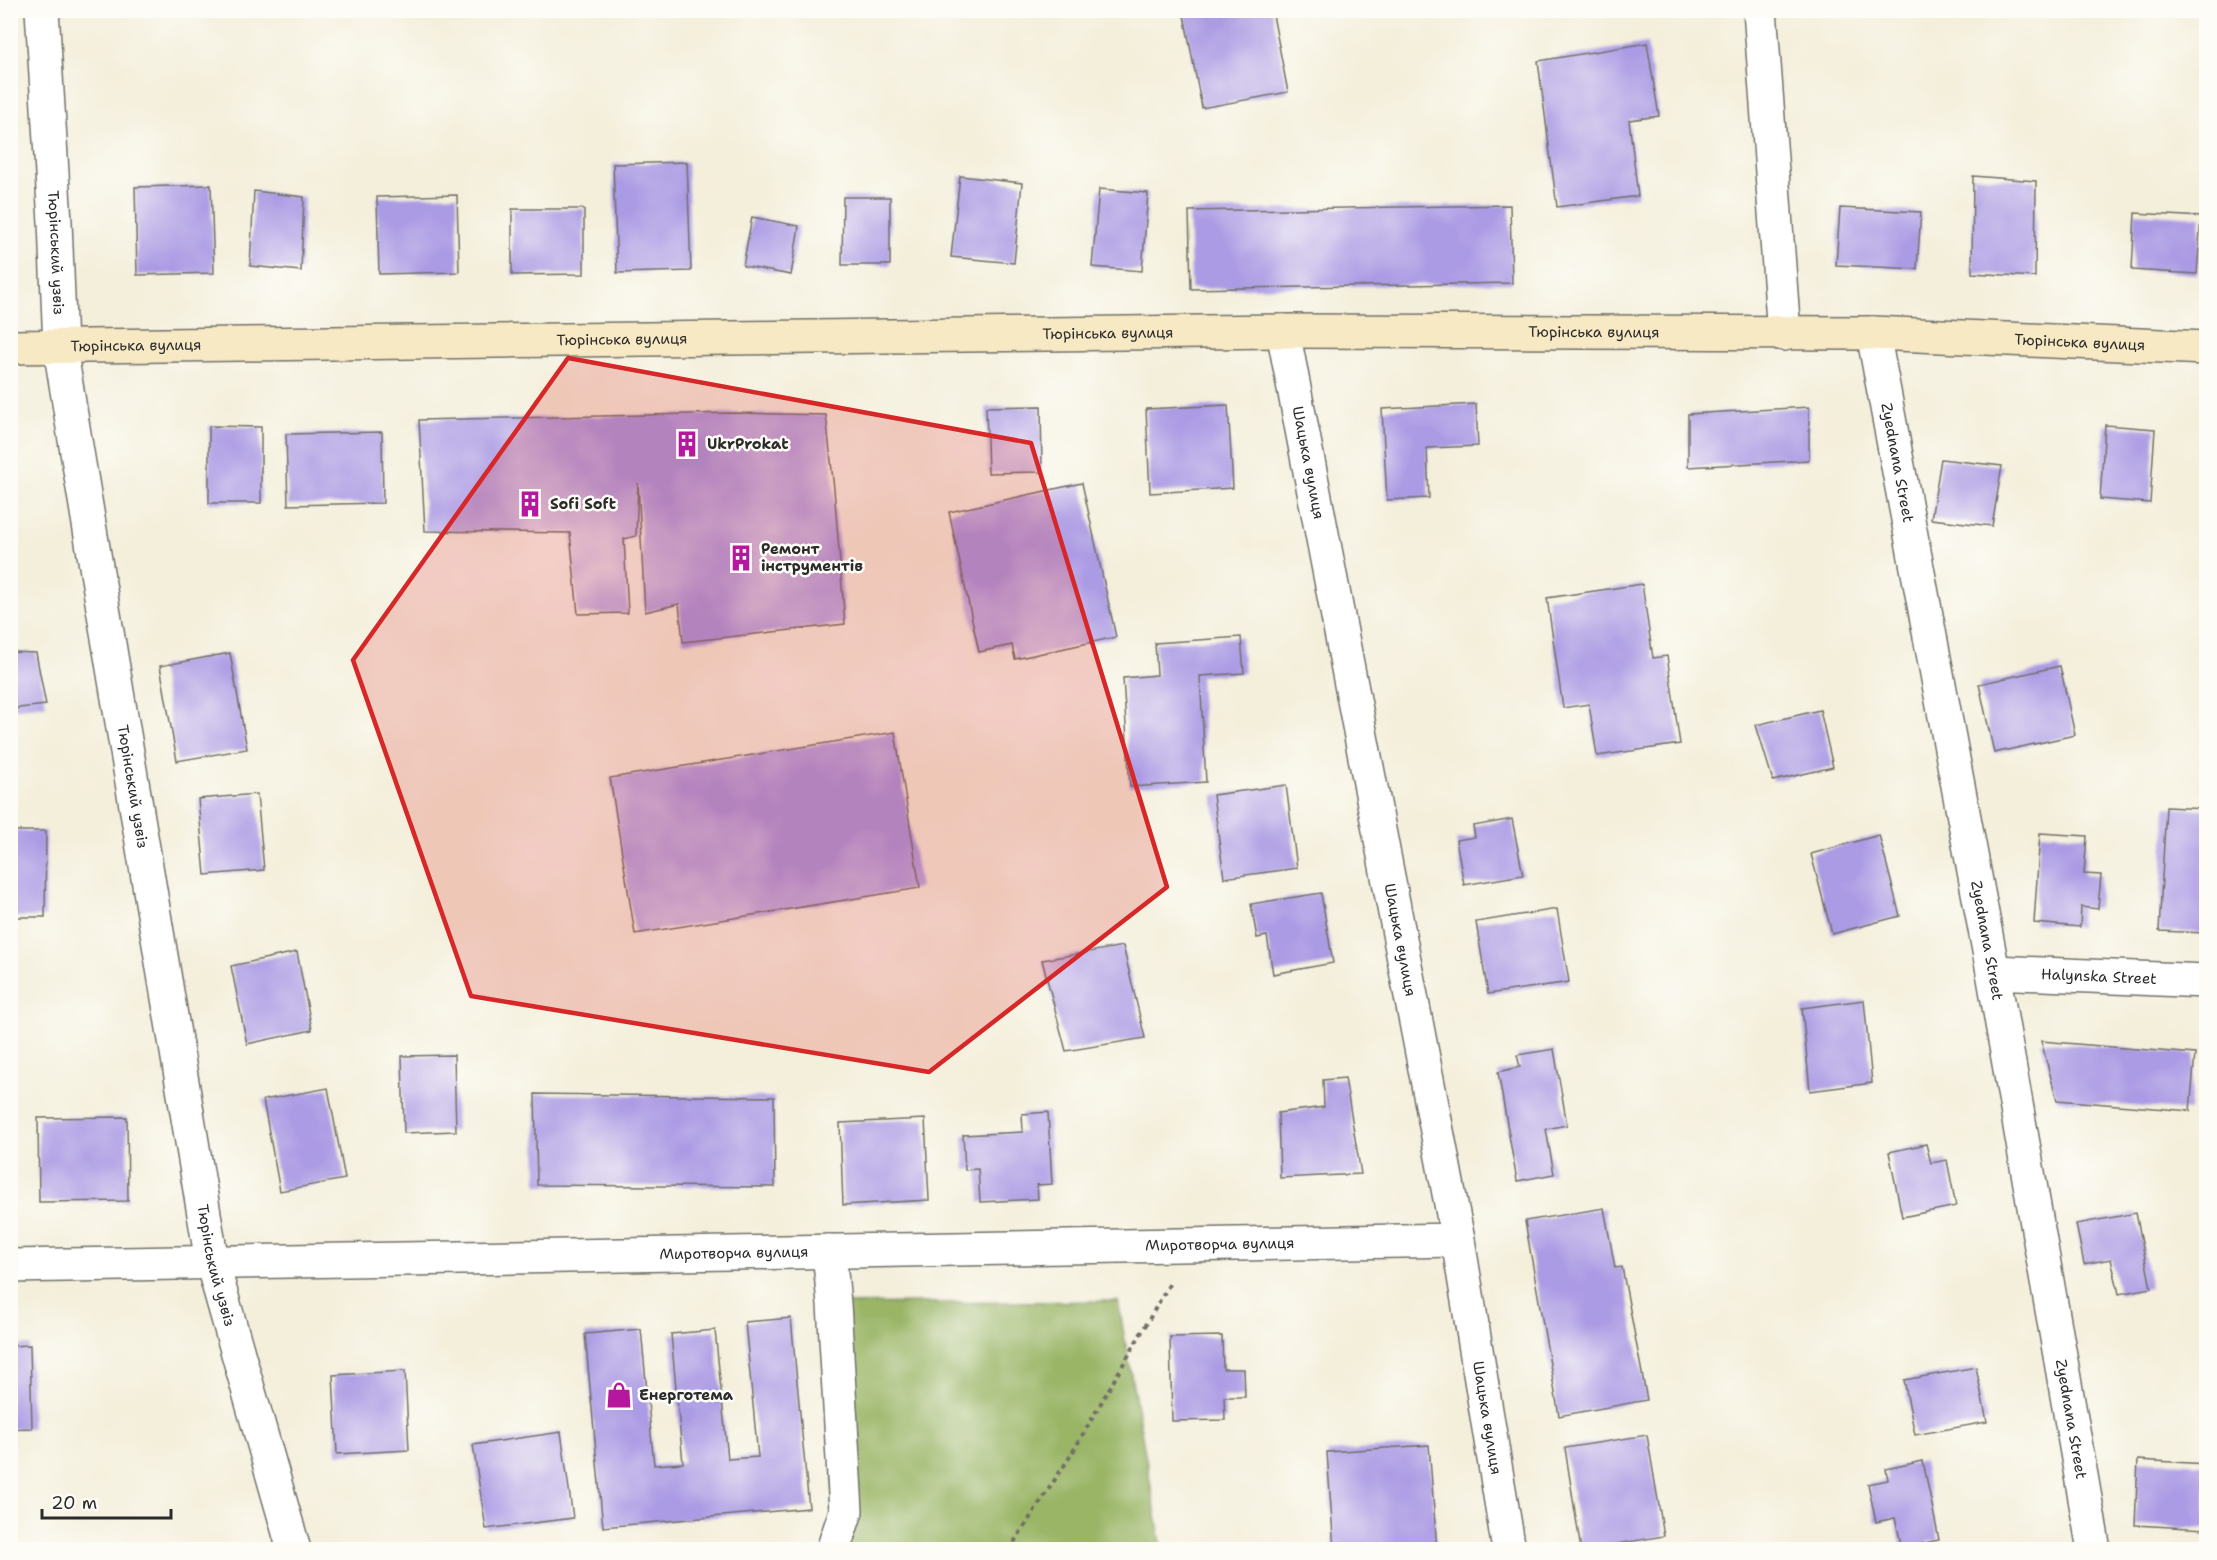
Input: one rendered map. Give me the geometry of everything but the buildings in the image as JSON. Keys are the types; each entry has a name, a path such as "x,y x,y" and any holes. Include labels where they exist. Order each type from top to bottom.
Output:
{"main road":[{"name":"Тюрінська вулиця","path":"10,347 1283,331 1873,333 2206,348"}],"street":[{"name":"Тюрінський узвіз","path":"42,10 56,222 60,347 212,1262 294,1550"},
{"path":"1760,10 1784,334"},
{"name":"Шацька вулиця","path":"1283,331 1458,1240 1509,1550"},
{"name":"Zyednana Street","path":"1873,333 1993,972 2094,1550"},
{"name":"Halynska Street","path":"1993,972 2206,981"},
{"name":"Миротворча вулиця","path":"10,1266 1458,1240"},
{"path":"829,1251 846,1511 833,1550"}],"path":[{"path":"1009,1550 1071,1455 1193,1245"}],"highlighted area":[{"path":"568,358 1031,443 1167,887 929,1072 471,996 353,660"}],"green space":[{"path":"1118,1301 1162,1549 833,1550 834,1304"}],"place":[{"name":"UkrProkat","path":"687,444"},
{"name":"Sofi Soft","path":"530,504"},
{"name":"Ремонт інструментів","path":"741,558"},
{"name":"Енерготема","path":"619,1395"}]}
